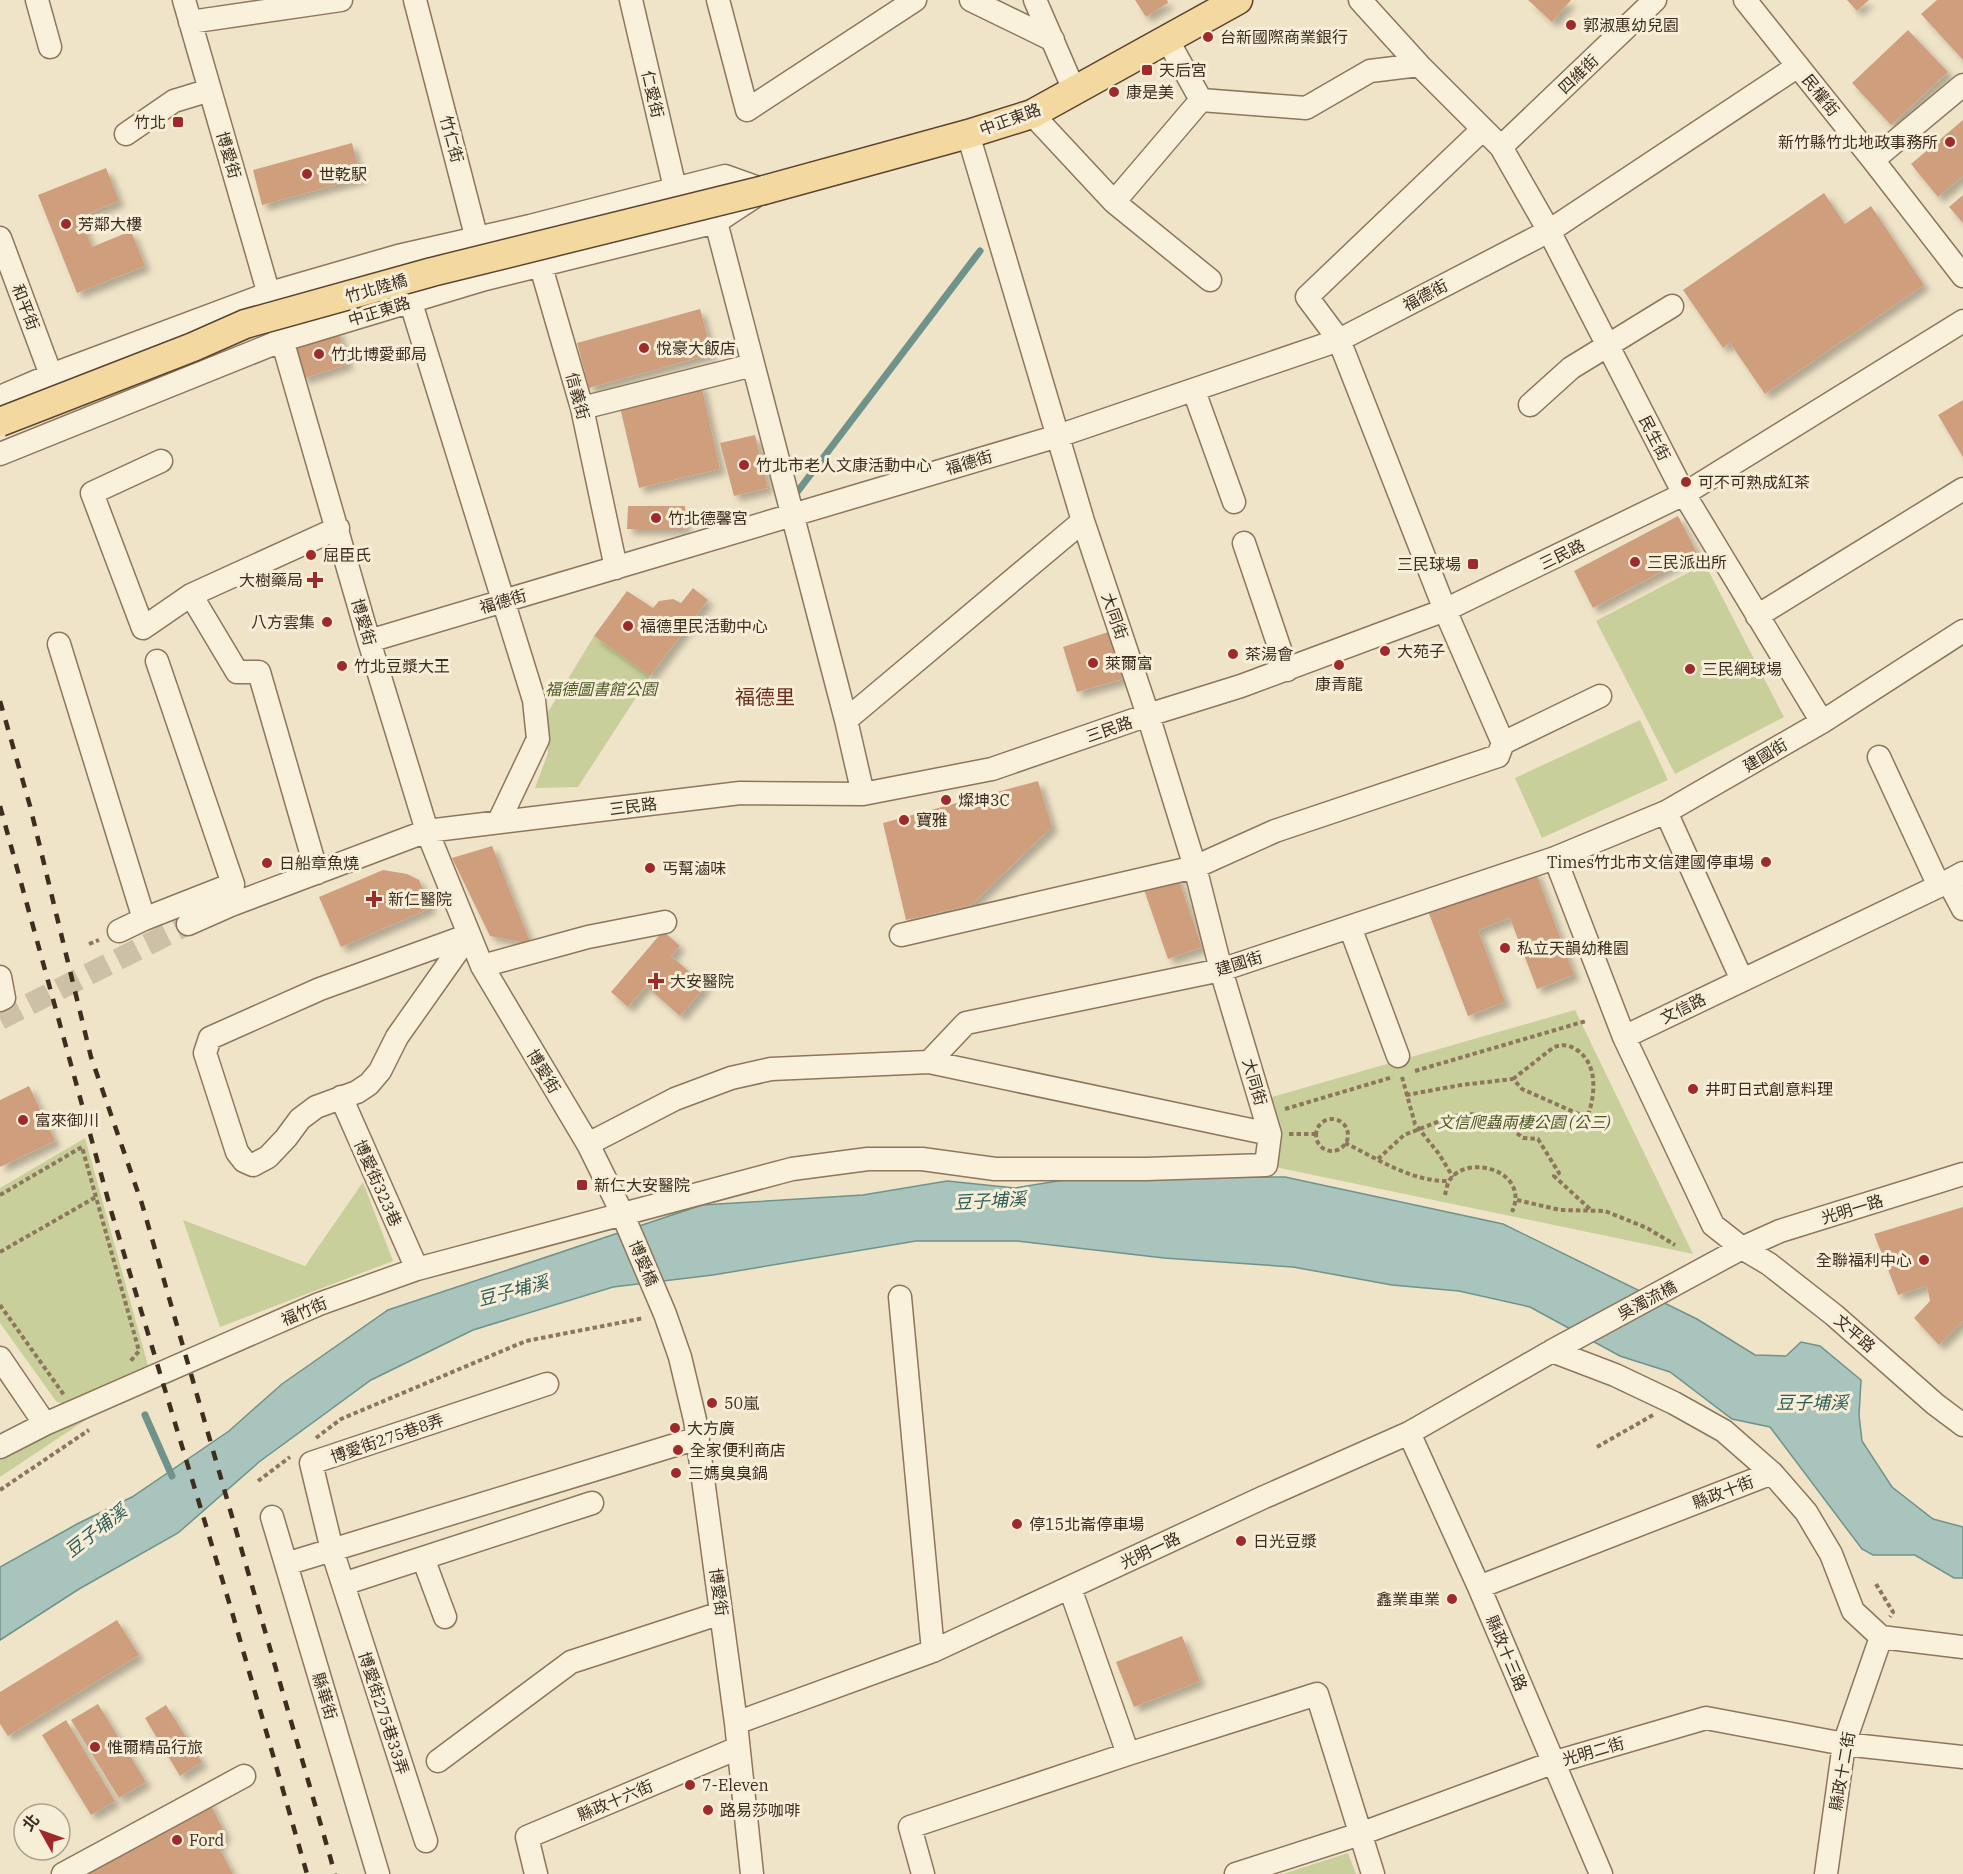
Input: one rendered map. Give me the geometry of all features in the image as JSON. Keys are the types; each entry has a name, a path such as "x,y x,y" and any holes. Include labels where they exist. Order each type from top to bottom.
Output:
{"main road":[{"name":"中正東路","path":"764,190 1032,114 1238,0"},
{"name":"竹北陸橋","path":"0,422 193,347 245,324 432,272 764,190"}],"street":[{"path":"37,0 50,48"},
{"name":"博愛街","path":"184,0 369,641 427,831 482,966 588,1144 622,1213"},
{"path":"190,22 341,0"},
{"name":"竹仁街","path":"415,0 477,237 485,279"},
{"name":"仁愛街","path":"631,0 675,188"},
{"path":"718,0 747,110 915,0"},
{"path":"971,0 1053,40"},
{"path":"1035,0 1074,90"},
{"name":"民生街","path":"1360,0 1419,65 1501,147 1549,231 1684,494 1822,722"},
{"name":"四維街","path":"1501,147 1654,0"},
{"name":"民權街","path":"1746,0 1963,276"},
{"path":"1167,39 1201,100"},
{"path":"1201,100 1306,108 1370,71 1419,65"},
{"name":"福德街","path":"369,641 1058,436 1338,340 1549,231 1798,66"},
{"path":"1873,160 1963,85"},
{"path":"126,134 174,101 210,90"},
{"path":"1114,202 1201,100"},
{"path":"1032,114 1114,202 1210,280"},
{"path":"1483,129 1307,297 1338,340 1445,610 1503,743"},
{"name":"大同街","path":"968,134 1083,521 1148,715 1195,867 1221,970 1267,1125"},
{"path":"0,397 51,375 270,293 398,256 530,226 725,176 764,190"},
{"name":"中正東路","path":"0,454 283,340 485,279 716,222 764,190"},
{"path":"716,222 846,720 862,794"},
{"name":"信義街","path":"530,226 582,408 616,568"},
{"name":"和平街","path":"0,238 51,375"},
{"path":"398,256 410,302 534,700 538,739 499,821"},
{"path":"1530,405 1571,368 1672,306"},
{"name":"三民路","path":"188,924 232,895 317,873 427,831 740,793 862,794 992,770 1148,715 1287,670 1445,610 1684,494 1963,321"},
{"path":"582,408 753,365"},
{"path":"1194,391 1234,502"},
{"path":"161,461 92,493 143,628 191,596 338,528"},
{"path":"1757,616 1963,489"},
{"path":"846,720 1083,521"},
{"path":"1244,543 1287,670"},
{"path":"191,596 237,672 258,672 317,873"},
{"name":"建國街","path":"929,1062 966,1023 1221,970 1555,858 1666,812 1822,722 1963,631"},
{"path":"60,644 144,919"},
{"path":"119,931 144,919 232,895 157,660"},
{"path":"901,935 1195,867 1275,831 1498,756 1503,743 1600,696"},
{"path":"1879,757 1950,880 1963,909"},
{"path":"1666,812 1742,980"},
{"path":"1555,858 1624,1037 1713,1225 1742,1248"},
{"name":"文信路","path":"1624,1037 1950,880"},
{"path":"482,966 588,937 665,922"},
{"path":"1350,927 1400,1065"},
{"path":"469,934 397,1037 380,1071 363,1088 316,1107 300,1119 286,1138 267,1157 253,1165 244,1161 237,1152 205,1053 210,1038 320,989 469,934"},
{"path":"0,977 4,998 0,1000"},
{"path":"588,1144 675,1099 741,1076 771,1069 929,1062 1267,1125"},
{"name":"博愛街323巷","path":"341,1097 417,1269"},
{"name":"福竹街","path":"0,1447 45,1424 319,1304 417,1269 792,1168 868,1159 922,1159 995,1169 1146,1169 1266,1165 1267,1125"},
{"name":"光明一路","path":"1742,1248 1780,1231 1963,1174"},
{"name":"博愛橋","path":"622,1213 665,1314"},
{"name":"吳濁流橋","path":"1552,1351 1742,1248"},
{"name":"文平路","path":"1742,1248 1769,1264 1834,1315 1935,1404 1963,1425"},
{"path":"900,1297 933,1651"},
{"name":"博愛街","path":"665,1314 680,1358 698,1438 736,1723 752,1874"},
{"path":"1552,1351 1616,1375 1674,1403 1724,1431 1772,1473"},
{"name":"光明一路","path":"736,1723 933,1651 1262,1498 1409,1433 1552,1351"},
{"path":"0,1358 45,1424"},
{"name":"博愛街275巷8弄","path":"332,1550 311,1463 548,1384"},
{"name":"縣政十三路","path":"1409,1433 1479,1587 1601,1874"},
{"path":"286,1564 698,1438"},
{"name":"縣政十街","path":"1479,1587 1772,1473 1811,1520 1830,1554 1853,1611 1881,1636"},
{"path":"343,1584 592,1503"},
{"name":"縣華街","path":"272,1517 378,1874"},
{"name":"博愛街275巷33弄","path":"332,1550 426,1841"},
{"path":"423,1558 445,1617"},
{"path":"1070,1588 1128,1754"},
{"path":"438,1761 571,1662 722,1612"},
{"path":"1881,1636 1963,1647"},
{"name":"縣政十二街","path":"1826,1874 1844,1744 1881,1636"},
{"path":"923,1874 910,1827 1317,1694 1373,1874"},
{"name":"光明二街","path":"1236,1874 1360,1834 1552,1763 1706,1718 1844,1744 1963,1757"},
{"name":"縣政十六街","path":"536,1874 527,1837 738,1748"},
{"path":"63,1874 244,1776"}],"path":[{"path":"1267,1125 1400,1065 1586,1021"},
{"path":"1406,1095 1513,1079 1554,1047 1561,1045 1573,1047 1583,1054 1593,1073 1593,1090 1587,1118"},
{"path":"1400,1065 1415,1124 1439,1154 1453,1177"},
{"path":"1513,1079 1522,1089 1587,1118 1605,1122"},
{"path":"1378,1159 1404,1135 1419,1128 1463,1114 1485,1115 1502,1121 1523,1138 1538,1139 1560,1173 1554,1176 1592,1210"},
{"path":"1329,1119 1343,1124 1348,1134 1345,1143 1342,1147 1332,1151 1322,1147 1316,1139 1320,1124 1329,1119"},
{"path":"1345,1143 1420,1178 1449,1181"},
{"path":"0,1195 82,1147 139,1351 125,1368"},
{"path":"1445,1195 1449,1181 1465,1169 1474,1167 1494,1171 1515,1187 1517,1200 1512,1212"},
{"path":"0,1252 96,1197"},
{"path":"1517,1200 1560,1210 1605,1210 1647,1228 1675,1245"},
{"path":"0,1305 65,1396"},
{"path":"314,1439 341,1419 526,1341 665,1314"},
{"path":"1597,1448 1674,1403"},
{"path":"0,1490 96,1425"},
{"path":"258,1481 295,1453"}],"green space":[{"name":"三民網球場","path":"1705,564 1784,717 1675,774 1596,621"},
{"name":"福德圖書館公園","path":"594,636 650,676 578,787 535,788 548,753 545,717"},
{"path":"1640,720 1668,780 1542,838 1515,778"},
{"name":"文信爬蟲兩棲公園 (公三)","path":"1575,1010 1693,1254 1270,1166 1272,1097"},
{"path":"85,1138 149,1369 71,1408 56,1401 0,1323 0,1188"},
{"path":"363,1182 393,1261 220,1327 183,1220 305,1266"},
{"path":"111,1403 0,1477 0,1458"},
{"path":"1348,1853 1356,1874 1283,1874"}],"water":[{"name":"豆子埔溪","path":"1285,1177 1503,1224 1697,1319 1755,1355 1786,1356 1801,1342 1820,1346 1861,1380 1859,1415 1862,1441 1892,1487 1933,1519 1963,1527 1963,1578 1954,1578 1915,1555 1873,1555 1862,1549 1770,1427 1732,1419 1670,1372 1620,1356 1530,1307 1459,1291 1392,1285 1293,1267 1164,1258 1017,1241 916,1241 713,1275 613,1287 473,1330 371,1380 259,1462 178,1533 79,1589 0,1640 0,1567 77,1524 132,1497 229,1431 282,1384 388,1310 702,1205 863,1195 947,1181 1015,1188 1076,1178"}],"building":[{"path":"1135,0 1167,0 1168,3 1146,17"},
{"path":"1528,0 1571,0 1552,22"},
{"path":"1847,0 1869,0 1857,11"},
{"path":"1937,0 1963,0 1963,60 1921,14"},
{"path":"1908,30 1948,72 1891,125 1852,83"},
{"name":"新竹縣竹北地政事務所","path":"1963,120 1963,176 1938,197 1911,164"},
{"name":"世乾駅","path":"352,143 361,178 262,205 253,170"},
{"name":"芳鄰大樓","path":"106,168 119,201 80,217 92,247 131,231 145,266 77,293 38,195"},
{"path":"1824,193 1845,224 1871,206 1924,285 1765,394 1730,343 1723,348 1683,290"},
{"path":"1963,195 1963,223 1949,207"},
{"name":"悅豪大飯店","path":"700,309 712,354 589,388 577,343"},
{"name":"竹北博愛郵局","path":"337,328 348,364 302,379 291,343"},
{"path":"701,384 720,469 639,488 619,403"},
{"path":"1963,400 1963,457 1938,415"},
{"name":"竹北市老人文康活動中心","path":"755,435 768,488 734,496 720,443"},
{"name":"竹北德馨宮","path":"628,506 685,506 685,529 627,529"},
{"name":"三民派出所","path":"1678,516 1697,553 1593,608 1574,571"},
{"path":"693,588 708,600 650,676 594,636 627,591 653,608 659,601 673,599 681,603"},
{"name":"萊爾富","path":"1108,632 1123,679 1077,692 1063,647"},
{"path":"1038,781 1052,827 971,905 906,920 883,823"},
{"path":"492,846 531,944 490,936 452,858"},
{"path":"1175,869 1202,947 1168,959 1141,881"},
{"name":"新仁醫院","path":"383,870 407,874 419,880 431,908 341,947 319,897"},
{"path":"1535,870 1574,975 1537,989 1510,918 1478,930 1505,1002 1468,1016 1428,911"},
{"name":"大安醫院","path":"663,931 680,946 671,956 706,986 680,1016 646,986 628,1007 611,992"},
{"name":"富來御川","path":"29,1086 55,1141 0,1167 0,1100"},
{"name":"全聯福利中心","path":"1963,1207 1963,1321 1939,1345 1914,1318 1930,1301 1927,1286 1898,1295 1874,1234"},
{"path":"117,1620 139,1655 8,1736 0,1724 0,1692"},
{"path":"1182,1636 1200,1681 1134,1707 1116,1662"},
{"path":"98,1704 146,1782 119,1798 71,1720"},
{"path":"166,1705 202,1762 180,1776 145,1718"},
{"path":"66,1720 115,1801 91,1815 42,1735"},
{"name":"Ford","path":"208,1799 225,1834 218,1846 233,1874 68,1874"}],"waterway":[{"path":"798,491 980,251"},
{"path":"145,1415 172,1476"}],"tunnel":[{"path":"0,1019 188,924"}],"railway":[{"path":"0,701 30,806 91,1057 142,1204 335,1874"},
{"path":"0,806 112,1214 232,1612 307,1874"}],"place":[{"name":"郭淑惠幼兒園","path":"1571,25"},
{"name":"台新國際商業銀行","path":"1208,37"},
{"name":"天后宮","path":"1147,70"},
{"name":"康是美","path":"1114,92"},
{"name":"竹北","path":"178,122"},
{"name":"新竹縣竹北地政事務所","path":"1950,142"},
{"name":"世乾駅","path":"307,174"},
{"name":"芳鄰大樓","path":"66,224"},
{"name":"悅豪大飯店","path":"644,348"},
{"name":"竹北博愛郵局","path":"319,354"},
{"name":"竹北市老人文康活動中心","path":"744,465"},
{"name":"可不可熟成紅茶","path":"1686,482"},
{"name":"竹北德馨宮","path":"656,518"},
{"name":"屈臣氏","path":"311,555"},
{"name":"三民派出所","path":"1635,562"},
{"name":"三民球場","path":"1473,564"},
{"name":"大樹藥局","path":"315,580"},
{"name":"八方雲集","path":"327,622"},
{"name":"福德里民活動中心","path":"628,626"},
{"name":"大苑子","path":"1385,651"},
{"name":"茶湯會","path":"1233,654"},
{"name":"萊爾富","path":"1093,663"},
{"name":"康青龍","path":"1339,665"},
{"name":"竹北豆漿大王","path":"342,666"},
{"name":"三民網球場","path":"1690,669"},
{"name":"燦坤3C","path":"946,800"},
{"name":"寶雅","path":"904,820"},
{"name":"Times竹北市文信建國停車場","path":"1766,862"},
{"name":"日船章魚燒","path":"267,863"},
{"name":"丐幫滷味","path":"650,868"},
{"name":"新仁醫院","path":"374,899"},
{"name":"私立天韻幼稚園","path":"1505,948"},
{"name":"大安醫院","path":"656,981"},
{"name":"井町日式創意料理","path":"1693,1089"},
{"name":"富來御川","path":"23,1120"},
{"name":"新仁大安醫院","path":"582,1185"},
{"name":"全聯福利中心","path":"1924,1260"},
{"name":"50嵐","path":"712,1403"},
{"name":"大方廣","path":"675,1428"},
{"name":"全家便利商店","path":"678,1450"},
{"name":"三媽臭臭鍋","path":"676,1473"},
{"name":"停15北崙停車場","path":"1017,1524"},
{"name":"日光豆漿","path":"1241,1541"},
{"name":"鑫業車業","path":"1452,1599"},
{"name":"惟爾精品行旅","path":"95,1747"},
{"name":"7-Eleven","path":"690,1785"},
{"name":"路易莎咖啡","path":"708,1810"},
{"name":"Ford","path":"177,1840"}],"district":[{"name":"福德里","path":"765,697"}]}
